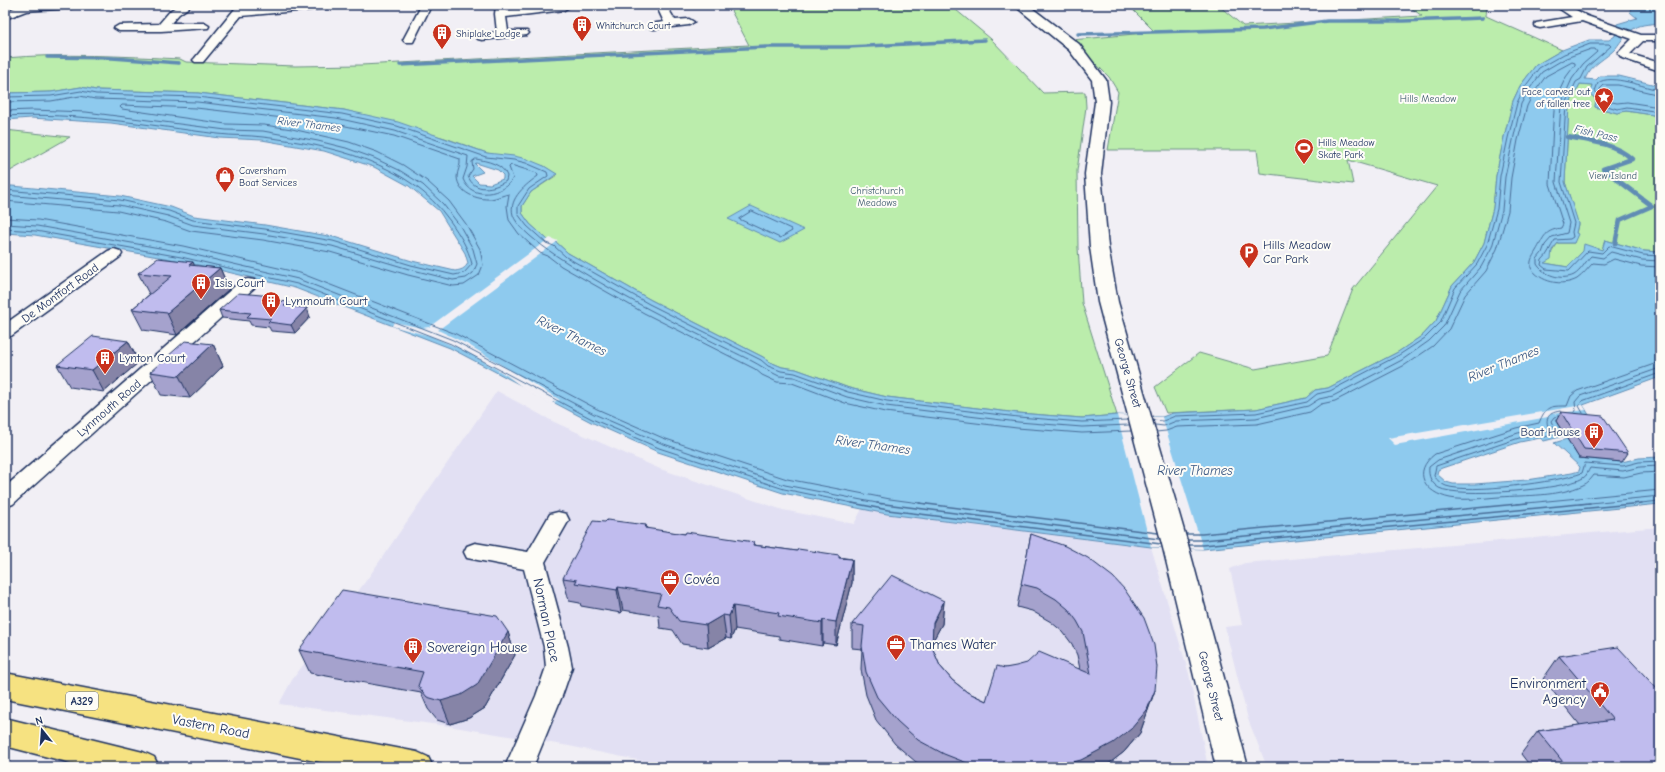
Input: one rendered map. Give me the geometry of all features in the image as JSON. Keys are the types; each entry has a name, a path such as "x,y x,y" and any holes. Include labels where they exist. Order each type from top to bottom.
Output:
{"main road":[{"name":"George Street","path":"1020,5 1074,47 1098,80 1102,102 1093,174 1100,247 1108,302 1176,548 1232,767"},
{"name":"Vastern Road","path":"5,686 417,767"},
{"path":"5,732 144,767"}],"street":[{"path":"5,16 25,6 72,5"},
{"path":"161,28 175,12 186,5"},
{"path":"199,60 240,9 267,12 309,6 330,5"},
{"path":"407,37 424,10 423,5"},
{"path":"661,5 671,24"},
{"path":"1559,5 1583,18 1608,28 1636,37 1660,38"},
{"path":"503,34 501,9 543,12 564,7"},
{"path":"1540,25 1583,18"},
{"path":"654,26 689,22"},
{"path":"119,28 204,26"},
{"path":"482,37 522,33"},
{"path":"1636,37 1624,53 1626,56 1660,67"},
{"path":"212,44 229,43"},
{"name":"De Montfort Road","path":"5,332 114,254"},
{"name":"Lynmouth Road","path":"5,499 248,284"},
{"name":"Norman Place","path":"519,767 549,696 559,667 556,647 534,562 558,520"},
{"name":"Norman Place","path":"476,552 534,562"}],"shaded area":[{"path":"497,391 554,422 660,469 783,510 854,524 862,509 1151,547 1189,674 1208,767 672,767 569,746 448,726 279,704 292,680 368,578"},
{"path":"1660,527 1660,767 1267,767 1248,719 1225,627 1242,625 1230,569 1245,563"}],"green space":[{"name":"Christchurch Meadows","path":"728,5 950,5 991,39 1043,93 1085,92 1086,107 1077,171 1078,248 1082,303 1117,415 1082,418 1018,413 887,397 849,388 796,369 782,367 770,362 651,300 568,253 556,242 548,240 530,224 522,213 522,206 531,192 557,175 544,166 487,153 445,138 344,110 198,93 96,90 81,87 51,92 5,93 5,58 27,56 114,56 180,59 186,62 295,66 361,65 749,45"},
{"name":"Hills Meadow","path":"1128,5 1218,5 1243,26 1422,16 1407,5 1487,5 1486,16 1562,50 1536,65 1520,86 1513,101 1504,137 1496,176 1493,208 1484,243 1474,262 1452,286 1436,321 1423,335 1398,352 1328,388 1315,390 1306,398 1256,409 1166,413 1155,387 1199,353 1255,369 1327,356 1353,289 1437,186 1348,160 1353,184 1260,173 1257,150 1108,150 1118,92 1109,77 1072,40 1155,32"},
{"name":"View Island","path":"1580,84 1592,85 1590,94 1596,99 1595,107 1617,113 1626,111 1660,116 1660,252 1644,251 1605,240 1602,250 1583,251 1568,267 1544,263 1558,243 1574,243 1578,224 1565,182 1569,105"},
{"path":"5,130 70,137 5,174"}],"water":[{"name":"River Thames","path":"1634,5 1660,5 1660,23 1640,26 1629,32 1612,52 1591,69 1585,79 1596,80 1600,76 1619,76 1660,86 1660,116 1626,111 1617,113 1595,107 1596,99 1590,94 1592,85 1580,84 1569,105 1565,182 1577,219 1578,224 1576,233 1578,234 1574,243 1558,243 1552,250 1551,259 1544,263 1568,267 1583,251 1584,244 1602,250 1605,240 1644,251 1660,252 1660,377 1583,405 1594,423 1555,420 1564,436 1544,441 1540,438 1520,442 1442,468 1438,470 1437,474 1446,482 1453,484 1475,484 1527,480 1579,471 1580,467 1554,443 1567,439 1579,458 1622,462 1639,458 1660,457 1660,504 1203,549 1151,547 887,514 783,493 658,452 591,422 450,348 295,288 181,261 35,235 5,233 5,186 12,186 120,196 171,207 194,216 265,225 334,237 412,261 455,271 464,268 468,263 465,253 439,211 409,186 374,167 324,151 262,140 220,138 111,123 31,118 5,120 5,93 51,92 81,87 96,90 198,93 344,110 398,122 487,153 514,156 527,159 544,166 557,174 531,192 522,206 522,213 530,224 548,240 556,242 568,253 651,300 782,367 796,369 849,388 887,397 1018,413 1082,418 1117,415 1162,417 1173,413 1256,409 1306,398 1315,390 1328,388 1398,352 1423,335 1436,321 1452,286 1474,262 1484,243 1493,208 1496,176 1504,137 1513,101 1520,86 1536,65 1562,50 1589,40 1609,40 1615,36 1617,24 1637,18 1630,12 1631,7","holes":["476,163 498,170 503,175 503,179 490,184 479,183 472,176 483,172 475,164"]},
{"path":"751,206 804,230 780,243 728,219"}],"pier":[{"path":"550,238 558,241 438,330 467,344 560,400 550,403 529,392 506,375 467,352 430,336 392,326 394,322 422,328 429,327"},
{"path":"1583,405 1586,410 1551,414 1548,417 1395,445 1388,438"},
{"path":"1117,415 1162,417 1203,549 1151,547"}],"building":[{"path":"158,258 193,262 189,265 220,268 167,313 132,309 172,276 138,273"},
{"path":"238,293 273,296 269,300 289,302 284,306 307,308 291,325 268,322 271,319 247,317 251,313 219,310"},
{"path":"93,336 128,341 92,370 57,365"},
{"path":"185,341 213,344 179,376 150,372"},
{"path":"1561,412 1603,416 1628,453 1584,449"},
{"path":"607,520 646,525 645,528 685,534 686,532 754,542 753,545 797,551 798,549 839,555 839,558 852,559 836,622 823,620 822,623 778,616 779,613 733,606 729,616 723,615 706,625 679,621 669,607 657,605 661,594 618,587 617,590 575,583 577,580 563,578 593,521 605,522"},
{"name":"Thames Water","path":"1031,534 1065,546 1088,558 1113,577 1125,590 1144,618 1154,645 1157,667 1155,690 1147,710 1131,729 1113,743 1081,760 1054,767 983,767 972,765 944,754 918,740 897,721 877,697 866,672 862,646 864,626 852,624 892,575 944,601 933,623 932,647 940,666 952,680 967,692 986,701 997,666 1005,668 1027,663 1039,652 1091,674 1083,632 1068,609 1056,599 1037,588 1021,584"},
{"name":"Sovereign House","path":"342,590 497,616 508,632 477,685 461,695 441,701 427,697 418,686 423,672 299,650"},
{"path":"1618,647 1660,692 1660,767 1567,767 1538,731 1613,720 1559,656"}],"waterway":[{"path":"1078,34 1263,29 1327,21 1403,21 1483,18"},
{"path":"400,65 766,47 848,47 985,40"},
{"path":"47,57 112,58 179,63"},
{"name":"Fish Pass","path":"1567,137 1610,146 1632,159 1603,169 1652,206 1620,220 1615,244"}],"place":[{"name":"Whitchurch Court","path":"582,42"},
{"name":"Shiplake Lodge","path":"442,50"},
{"name":"Face carved out of fallen tree","path":"1604,114"},
{"name":"Hills Meadow Skate Park","path":"1304,165"},
{"name":"Caversham Boat Services","path":"225,193"},
{"name":"Hills Meadow Car Park","path":"1249,269"},
{"name":"Isis Court","path":"201,300"},
{"name":"Lynmouth Court","path":"271,318"},
{"name":"Lynton Court","path":"105,375"},
{"name":"Boat House","path":"1594,449"},
{"name":"Covéa","path":"670,596"},
{"name":"Thames Water","path":"896,661"},
{"name":"Sovereign House","path":"413,664"},
{"name":"Environment Agency","path":"1600,708"}]}
